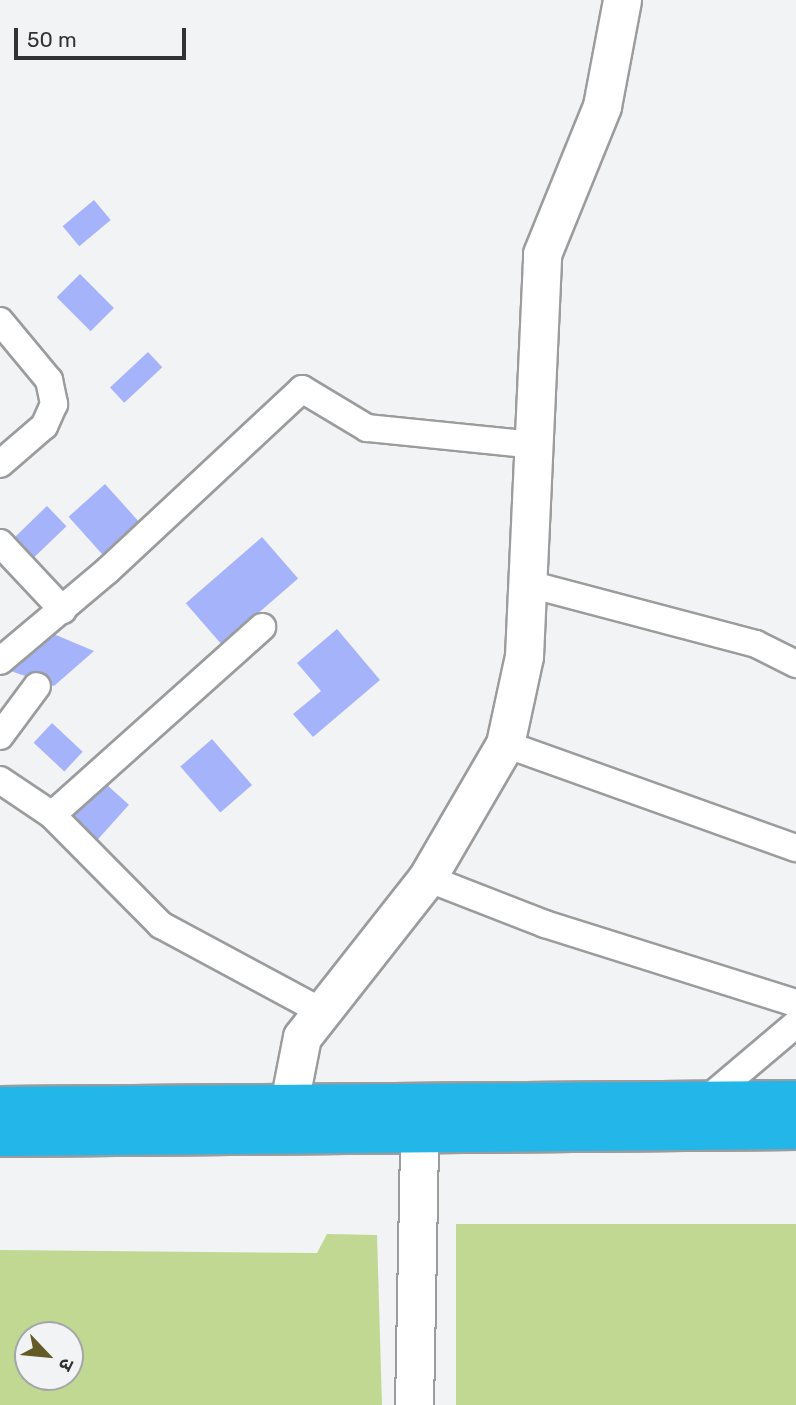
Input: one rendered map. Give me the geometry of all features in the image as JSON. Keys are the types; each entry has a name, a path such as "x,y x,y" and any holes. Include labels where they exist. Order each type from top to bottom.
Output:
{"highway":[{"path":"0,1137 705,1101 796,1100"},
{"path":"0,1106 289,1102 418,1115 796,1130"}],"street":[{"path":"289,1102 302,1037 427,878 505,744 524,656 542,254 602,106 622,0"},
{"path":"0,321 50,380 54,404 44,425 0,464"},
{"path":"0,661 63,610 302,389 367,428 533,445"},
{"path":"0,543 63,610"},
{"path":"529,584 756,644 796,664"},
{"path":"52,814 262,627"},
{"path":"0,736 37,686"},
{"path":"505,744 796,848"},
{"path":"0,780 52,814 161,925 321,1011"},
{"path":"427,878 545,924 796,1003"},
{"path":"705,1101 796,1024"},
{"path":"414,1405 418,1115"}],"green space":[{"path":"456,1224 796,1224 796,1405 456,1405"},
{"path":"327,1234 377,1235 382,1405 0,1405 0,1250 317,1253"}],"building":[{"path":"94,200 111,220 79,246 63,226"},
{"path":"80,274 114,308 91,331 57,297"},
{"path":"148,352 162,367 124,403 110,387"},
{"path":"105,484 141,524 105,557 69,517"},
{"path":"47,506 66,526 33,559 13,539"},
{"path":"262,537 298,579 222,645 186,603"},
{"path":"337,629 380,680 313,737 293,714 321,691 297,663"},
{"path":"44,630 94,651 54,686 2,668"},
{"path":"52,723 83,752 64,771 34,743"},
{"path":"212,739 252,785 220,813 180,767"},
{"path":"97,776 129,805 94,843 62,815"}]}
